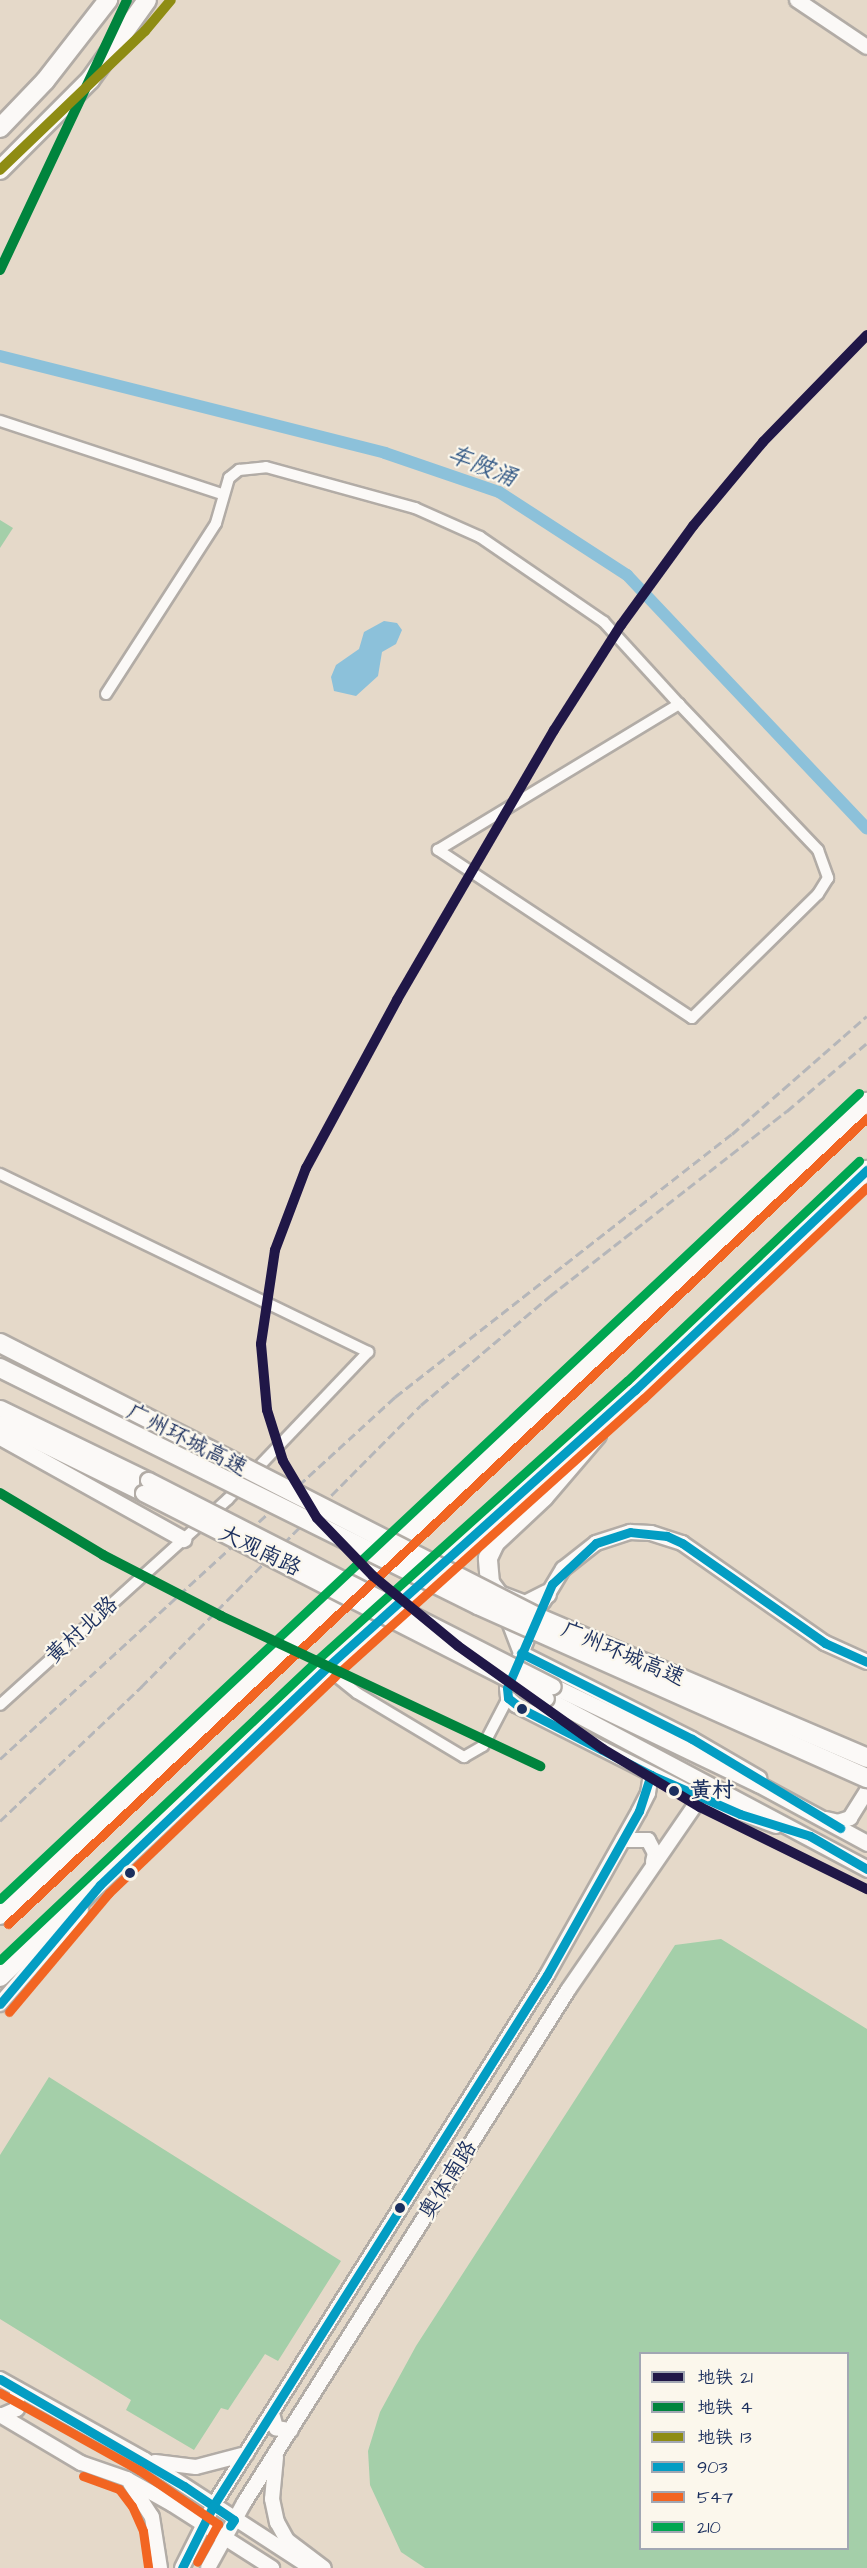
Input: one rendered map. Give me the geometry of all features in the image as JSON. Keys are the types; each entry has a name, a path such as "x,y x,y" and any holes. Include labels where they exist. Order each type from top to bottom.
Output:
{"highway":[{"path":"0,128 45,81 108,0"},
{"path":"0,170 68,105 115,48 147,0"},
{"path":"0,1915 867,1102"},
{"path":"0,1977 100,1885 326,1668 635,1390 867,1170"},
{"name":"广州环城高速","path":"0,1343 503,1599 867,1758"},
{"name":"广州环城高速","path":"0,1368 119,1430 220,1475 585,1655 867,1778"},
{"path":"635,1390 544,1497 490,1550 488,1572 503,1599 867,1748"},
{"path":"503,1599 525,1605 547,1594"},
{"path":"585,1655 867,1786"}],"main road":[{"name":"大观南路","path":"0,1407 146,1486 550,1692 867,1869"},
{"name":"大观南路","path":"0,1423 146,1486"},
{"path":"0,1437 183,1539"},
{"name":"大观南路","path":"550,1692 816,1815 867,1843"}],"street":[{"path":"797,0 867,47"},
{"path":"0,421 222,495"},
{"path":"106,694 216,523 222,495 229,478 239,470 266,467 415,508 480,537 604,621 679,704 818,850 828,878 818,894 692,1018 438,850 679,704"},
{"name":"黄村北路","path":"0,1174 368,1352 228,1499 0,1705"},
{"path":"326,1668 357,1692 464,1757 483,1746 508,1698 511,1674 547,1594 563,1569 610,1535 630,1532 667,1536 682,1543 825,1643 867,1662"},
{"path":"503,1599 521,1653 692,1739 816,1815 844,1822 857,1811 867,1791"},
{"path":"508,1698 526,1712 700,1798 810,1836"},
{"name":"奥体南路","path":"182,2568 213,2506 547,1975 648,1793 651,1775"},
{"name":"奥体南路","path":"208,2568 223,2537 563,1998 700,1798"},
{"path":"623,1840 648,1840 655,1853 653,1864"},
{"path":"0,2004 100,1885"},
{"path":"0,2379 144,2460 311,2568"},
{"path":"1,2415 17,2409 17,2389"},
{"path":"272,2413 276,2428 291,2430"},
{"path":"1,2415 81,2463 127,2479 272,2568"},
{"path":"144,2460 184,2468 246,2454"},
{"path":"276,2454 272,2499 277,2522 287,2540 324,2568"},
{"path":"127,2479 152,2517 160,2568"}],"green space":[{"path":"0,520 13,528 0,548"},
{"path":"721,1939 867,2029 867,2568 425,2568 401,2552 370,2485 368,2451 380,2412 416,2346 675,1945"},
{"path":"49,2077 341,2261 278,2361 265,2354 228,2410 221,2408 194,2450 126,2410 131,2400 0,2319 0,2155"}],"water":[{"path":"384,621 397,623 402,630 396,644 382,652 378,676 356,696 334,691 331,677 336,665 359,649 364,632"}],"waterway":[{"name":"车陂涌","path":"0,356 385,453 499,492 627,575 867,829"}],"railway":[{"path":"0,1759 395,1397 732,1134 867,1016"},
{"path":"0,1821 141,1687 421,1405 550,1296 787,1111 867,1043"}],"metro line":[{"name":"4","path":"0,270 127,0"},
{"name":"13","path":"0,170 145,31 171,0"},
{"name":"21","path":"867,335 763,442 693,526 621,625 554,730 397,1000 306,1168 275,1250 261,1344 267,1410 283,1461 317,1518 373,1576 458,1646 603,1749 700,1807 867,1889"},
{"name":"4","path":"0,1493 103,1555 221,1616 540,1766"}],"transit line":[{"name":"210","path":"0,1899 859,1093"},
{"name":"547","path":"8,1924 867,1118"},
{"name":"210","path":"0,1960 318,1659 627,1381 859,1161"},
{"name":"903","path":"0,2004 100,1885 326,1668 635,1390 867,1170"},
{"name":"547","path":"9,2012 109,1893 334,1677 643,1399 867,1187"},
{"name":"903","path":"867,1662 825,1643 682,1543 667,1536 630,1532 596,1543 552,1584 507,1688 508,1698 522,1709 651,1775 740,1814 810,1836 867,1869"},
{"name":"903","path":"521,1653 692,1739 840,1828"},
{"name":"903","path":"182,2568 213,2506 547,1975 639,1811 651,1775"},
{"name":"903","path":"0,2379 184,2486 234,2520 230,2526"},
{"name":"547","path":"0,2393 139,2470 218,2524 197,2562"},
{"name":"547","path":"83,2476 119,2489 132,2506 143,2531 148,2568"}],"place":[{"name":"黄村","path":"674,1791"}]}
